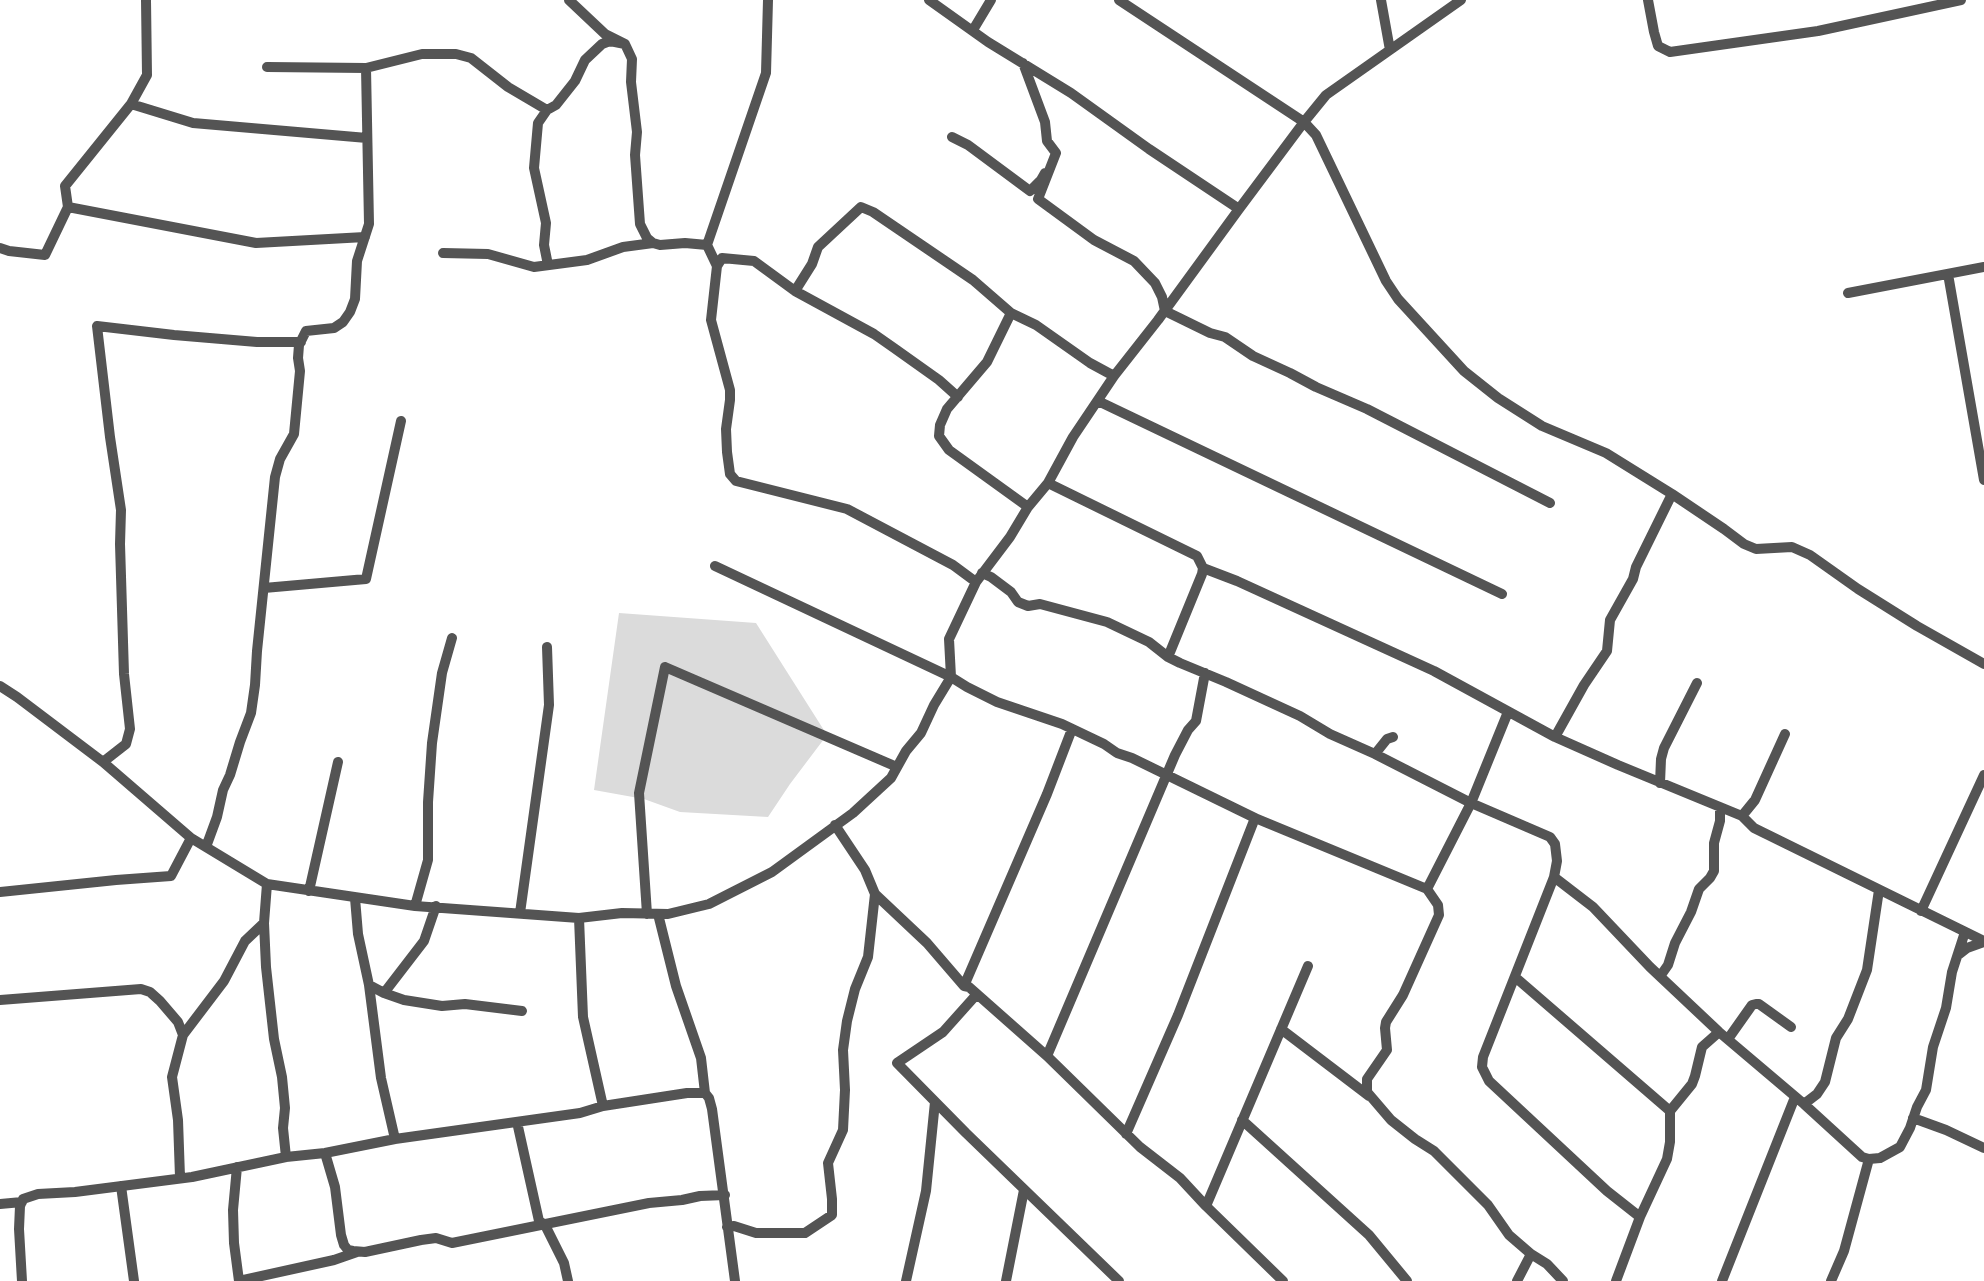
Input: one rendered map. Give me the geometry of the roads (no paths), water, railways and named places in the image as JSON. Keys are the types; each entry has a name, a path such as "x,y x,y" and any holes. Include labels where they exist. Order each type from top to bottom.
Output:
{"street":[{"path":"0,248 9,251 45,255 68,207 65,186 132,104 147,74 146,0"},
{"path":"569,0 605,34 625,44 632,58 631,82 637,132 634,155 640,224 647,238 653,243"},
{"path":"717,266 707,245 766,74 768,0"},
{"path":"929,0 988,42 1071,92 1149,149 1239,209"},
{"path":"973,30 990,0"},
{"path":"1119,0 1304,122 1316,135 1386,281 1398,299 1464,371 1498,398 1542,426 1606,453 1672,494 1744,544 1756,549 1792,546 1810,555 1858,589 1984,664"},
{"path":"1381,0 1390,50"},
{"path":"0,686 104,762 191,838 267,884 415,906 436,906 579,918 622,913 668,914 709,904 772,872 859,807 891,778 906,751 920,733 951,677 949,639 979,578 1010,537 1028,507 1048,483 1073,437 1114,376 1165,311 1239,209 1326,95 1461,0"},
{"path":"1648,0 1658,46 1670,52 1818,31 1961,0"},
{"path":"548,266 544,245 546,223 534,168 538,123 547,110 556,105 575,81 585,60 602,44 610,41 625,44"},
{"path":"267,67 366,68 422,54 463,56 471,58 508,88 547,110"},
{"path":"1023,64 1045,122 1047,141 1056,153"},
{"path":"206,847 223,790 251,713 275,477 280,459 294,434 300,371 298,358 301,342 306,331 334,328 343,322 350,312 355,299 357,261 369,224 366,68"},
{"path":"132,104 193,123 367,138"},
{"path":"952,137 968,145 1030,191 1041,180 1056,153"},
{"path":"1056,153 1038,199 1094,240 1134,261 1155,283 1162,297 1165,311"},
{"path":"68,207 256,243 365,237"},
{"path":"795,291 812,264 818,247 861,208 873,212 973,280 1011,314 1036,325 1090,363 1114,376"},
{"path":"443,253 488,254 534,267 587,260 623,246 653,243 660,245 685,243 707,245"},
{"path":"958,396 939,380 874,334 795,291 754,261 722,258 717,266 711,320 730,390 726,429 730,474 736,481 847,509 979,578 991,577 1011,592 1018,602 1028,606 1040,604 1106,622 1150,642 1168,657 1300,716 1330,734 1375,754 1471,803 1550,837 1555,844 1557,852 1554,878 1516,977 1482,1057 1482,1067 1489,1082 1600,1184 1640,1217"},
{"path":"1848,293 1984,268"},
{"path":"1948,274 1984,480"},
{"path":"1165,311 1210,333 1225,337 1253,356 1316,387 1367,409 1550,503"},
{"path":"1011,314 987,362 947,409 940,425 939,436 949,450 1028,507"},
{"path":"104,762 126,744 130,729 124,674 120,544 121,510 97,326 258,342 301,342"},
{"path":"1098,400 1502,594"},
{"path":"264,588 366,579 401,421"},
{"path":"1048,483 1197,556 1203,568 1238,581 1411,660 1555,737 1660,783 1742,816 1754,828 1984,941"},
{"path":"1555,737 1584,685 1607,651 1610,620 1633,579 1636,567 1672,494"},
{"path":"715,566 951,677 997,702 1062,724 1104,744 1117,753 1132,758 1255,818 1426,889 1438,904 1439,915 1403,994 1386,1022 1387,1050 1367,1079 1366,1086 1369,1097"},
{"path":"1168,657 1197,588 1203,568"},
{"path":"415,906 428,860 428,802 432,743 442,673 452,638"},
{"path":"520,913 549,705 547,647"},
{"path":"647,914 639,793 665,667 897,767"},
{"path":"1047,1056 1167,775 1188,730 1196,721 1205,672"},
{"path":"1660,783 1661,759 1664,748 1697,684"},
{"path":"1426,889 1471,803 1508,712"},
{"path":"964,986 1047,794 1072,729"},
{"path":"1742,816 1755,800 1785,734"},
{"path":"1375,754 1386,739 1393,737"},
{"path":"309,891 338,762"},
{"path":"1921,910 1984,775"},
{"path":"1661,976 1691,912 1699,889 1714,871 1714,843 1720,821 1720,808"},
{"path":"1126,1134 1178,1015 1255,818"},
{"path":"835,825 865,870 875,894 927,943 964,986 969,987 1047,1056 1140,1147 1180,1178 1283,1281"},
{"path":"0,892 171,876 191,838"},
{"path":"1554,878 1593,907 1650,967 1718,1032 1804,1104 1862,1157 1869,1159 1880,1158 1900,1147 1916,1107 1926,1090 1934,1047 1946,1008 1952,972 1965,932"},
{"path":"267,884 264,923 271,1018 282,1077 285,1108 283,1128 286,1157"},
{"path":"1804,1104 1817,1094 1825,1082 1836,1038 1848,1019 1867,970 1879,890"},
{"path":"727,1227 734,1226 756,1233 805,1233 832,1215 828,1163 842,1130 845,1090 843,1050 847,1021 855,989 868,957 875,894"},
{"path":"355,898 358,934 368,986 381,1078 395,1140"},
{"path":"384,993 424,942 436,906"},
{"path":"658,914 676,986 701,1058 705,1093 709,1098 712,1109 735,1281"},
{"path":"579,918 584,1016 603,1106"},
{"path":"180,1177 178,1120 172,1077 183,1035 224,981 251,933 264,923"},
{"path":"1949,924 1959,952"},
{"path":"1959,952 1984,941"},
{"path":"1206,1206 1308,966"},
{"path":"1516,977 1670,1111"},
{"path":"368,986 404,1000 442,1006 465,1004 522,1011"},
{"path":"0,1000 140,989 150,992 160,1001 178,1022 183,1035"},
{"path":"977,994 943,1032 897,1063 1024,1190 1119,1281"},
{"path":"1728,1039 1752,1005 1756,1004 1759,1004 1791,1027"},
{"path":"1281,1028 1369,1097 1391,1120 1434,1151 1488,1205 1509,1235 1531,1254 1547,1264 1563,1281"},
{"path":"1616,1281 1640,1217 1667,1159 1670,1142 1670,1111 1692,1084 1702,1046 1718,1032"},
{"path":"22,1281 19,1230 22,1202 23,1199 38,1194 75,1192 212,1174 286,1157 326,1153 395,1140 580,1113 603,1106 687,1093 705,1093"},
{"path":"1722,1281 1795,1097"},
{"path":"906,1281 926,1191 935,1102"},
{"path":"1913,1118 1946,1130 1984,1148"},
{"path":"1242,1120 1369,1235 1407,1281"},
{"path":"516,1122 539,1220 545,1225 564,1263 568,1281"},
{"path":"326,1153 335,1187 337,1215 344,1245 348,1250 359,1252"},
{"path":"1831,1281 1844,1251 1869,1159"},
{"path":"237,1167 233,1210 234,1243 239,1281 334,1260 359,1252 421,1240 436,1238 452,1243 649,1203 682,1200 700,1196 724,1195"},
{"path":"121,1186 134,1281"},
{"path":"1006,1281 1024,1190"},
{"path":"0,1204 22,1202"},
{"path":"1517,1281 1531,1254"}]}
